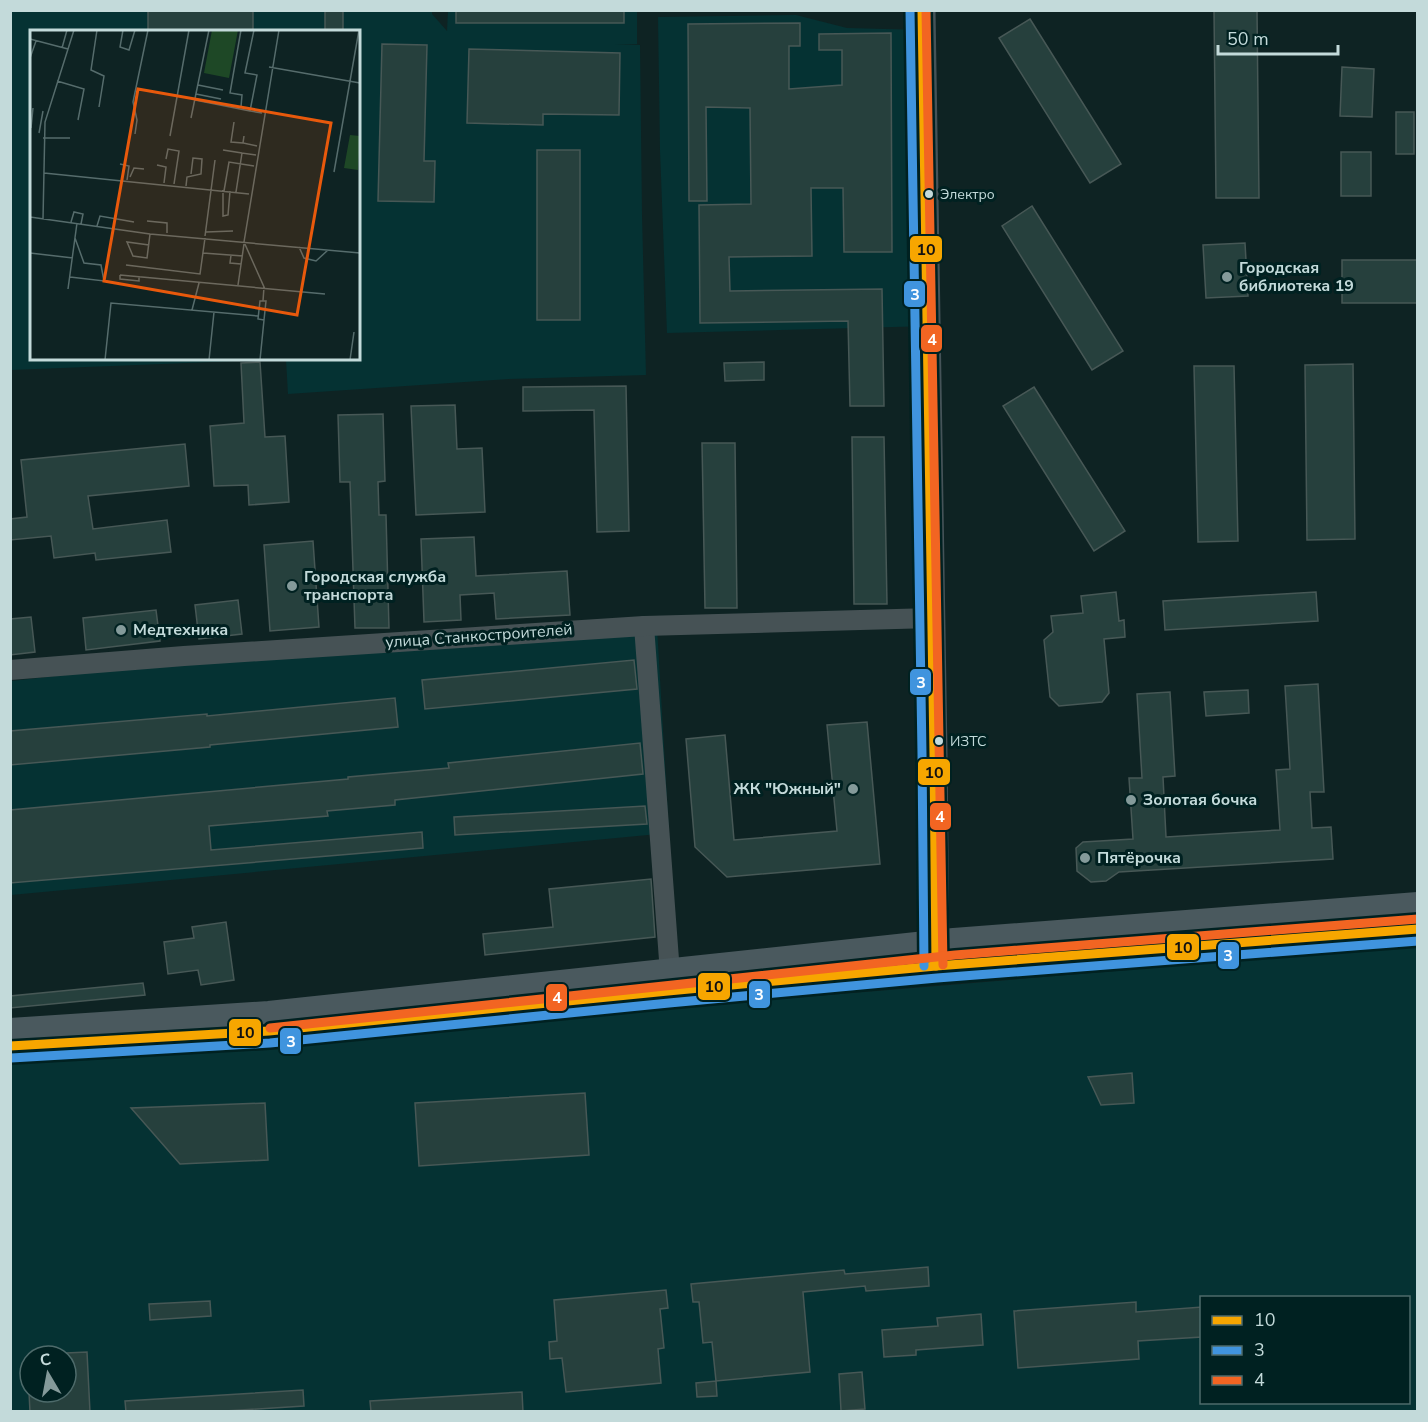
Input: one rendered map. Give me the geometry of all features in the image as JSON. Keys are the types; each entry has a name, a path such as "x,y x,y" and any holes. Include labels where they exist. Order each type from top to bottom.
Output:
{"main road":[{"path":"922,10 934,259"},
{"path":"938,10 934,259 945,955"},
{"path":"10,1046 270,1031 668,991 945,955 1418,907"},
{"path":"10,1033 269,1016 670,973 945,955 1418,929"}],"street":[{"name":"улица Станкостроителей","path":"10,670 184,656 644,626 940,618"},
{"path":"644,626 670,973"}],"shaded area":[{"path":"432,10 432,14 447,31 448,11 637,11 637,44 615,44 640,45 646,375 509,379 288,394 286,360 360,360 360,30 30,30 30,360 261,360 11,370 10,11"},
{"path":"796,15 847,28 924,30 931,326 667,333 658,17"},
{"path":"657,627 669,833 11,895 11,681"},
{"path":"1417,946 1417,1411 11,1411 10,1063"}],"building":[{"path":"148,10 253,10 253,30 148,30"},
{"path":"325,10 343,10 343,30 325,30"},
{"path":"456,10 624,10 624,23 456,23"},
{"path":"1214,10 1257,10 1259,198 1216,198"},
{"path":"1030,19 1121,164 1090,183 999,38"},
{"path":"800,23 800,46 789,46 789,89 842,85 842,50 819,50 819,34 891,33 892,252 844,252 843,188 811,188 812,256 729,257 730,291 882,289 884,406 850,406 848,321 700,323 699,205 751,204 750,108 706,107 707,201 689,201 688,24"},
{"path":"382,44 427,45 424,161 435,161 434,202 378,201"},
{"path":"469,49 620,53 619,115 543,114 543,125 467,123"},
{"path":"1342,67 1374,69 1372,117 1340,116"},
{"path":"1396,112 1414,112 1414,154 1396,154"},
{"path":"537,150 580,150 580,320 537,320"},
{"path":"1341,152 1371,152 1371,196 1341,196"},
{"path":"1032,206 1123,351 1092,370 1002,226"},
{"path":"1245,243 1248,296 1206,298 1203,245"},
{"path":"1342,260 1418,260 1418,303 1342,303"},
{"path":"260,362 265,437 285,436 289,502 249,505 248,485 214,486 210,426 244,423 241,363"},
{"path":"764,362 764,380 725,381 724,363"},
{"path":"1353,364 1355,539 1307,540 1305,365"},
{"path":"1194,366 1234,366 1238,541 1198,542"},
{"path":"626,386 629,531 597,532 594,410 523,411 523,387"},
{"path":"1034,387 1125,531 1094,551 1003,406"},
{"path":"455,405 457,449 482,448 485,512 416,515 411,406"},
{"path":"383,414 385,481 378,482 379,515 386,515 389,628 355,628 350,482 340,482 338,415"},
{"path":"852,437 884,437 887,604 854,604"},
{"path":"702,443 735,443 737,608 705,608"},
{"path":"185,444 189,486 88,496 93,529 167,520 171,552 96,560 95,553 54,558 51,536 10,540 10,519 27,517 21,460"},
{"path":"474,537 476,576 567,571 570,615 496,619 494,593 460,595 461,620 424,622 421,539"},
{"name":"Городская служба транспорта","path":"313,541 319,627 270,631 264,545"},
{"path":"1116,592 1119,621 1124,620 1125,637 1104,639 1109,693 1102,702 1059,706 1050,697 1044,640 1053,632 1051,616 1083,613 1081,596"},
{"path":"1316,592 1318,621 1165,630 1163,601"},
{"path":"238,600 242,634 199,639 195,605"},
{"name":"Медтехника","path":"156,610 160,641 86,650 83,618"},
{"path":"31,617 35,652 10,655 10,619"},
{"path":"634,660 637,689 425,709 422,680"},
{"path":"1318,684 1324,792 1310,792 1312,828 1331,827 1333,859 1119,872 1106,881 1091,882 1077,871 1076,848 1083,842 1133,839 1129,778 1142,778 1137,694 1170,692 1175,776 1163,777 1166,837 1280,830 1276,770 1290,769 1285,686"},
{"path":"1248,690 1249,713 1206,716 1204,692"},
{"path":"395,698 398,727 10,765 10,731 207,714 207,716"},
{"name":"ЖК \"Южный\"","path":"867,722 880,864 727,877 695,847 686,739 725,735 734,840 837,831 827,725"},
{"path":"640,743 643,774 395,800 395,805 327,811 328,816 209,826 211,850 422,832 423,848 10,883 10,810 348,779 348,777 449,768 448,763"},
{"path":"645,806 647,824 455,835 454,817"},
{"path":"651,879 655,937 485,955 483,934 553,927 549,889"},
{"path":"226,922 234,980 201,985 198,970 168,974 164,942 194,938 192,927"},
{"path":"143,983 145,995 10,1008 10,996"},
{"path":"1132,1073 1134,1103 1101,1105 1088,1077"},
{"path":"585,1093 589,1155 419,1166 415,1103"},
{"path":"265,1103 268,1160 180,1164 131,1108"},
{"path":"928,1267 929,1286 866,1291 865,1286 803,1292 810,1372 716,1381 712,1342 703,1343 699,1302 693,1302 691,1284 844,1270 845,1274"},
{"path":"666,1290 668,1308 660,1309 664,1348 658,1349 661,1383 566,1392 562,1358 550,1359 549,1342 557,1341 554,1300"},
{"path":"210,1301 211,1316 150,1320 149,1304"},
{"path":"1136,1302 1136,1312 1200,1307 1200,1337 1138,1341 1139,1359 1018,1368 1014,1311"},
{"path":"981,1314 983,1345 916,1350 916,1355 884,1357 882,1330 938,1326 937,1318"},
{"path":"78,1352 87,1352 90,1412 30,1412 30,1404 78,1404"},
{"path":"862,1372 865,1409 841,1411 839,1374"},
{"path":"716,1381 717,1396 697,1397 696,1383"},
{"path":"303,1390 304,1406 209,1412 126,1412 125,1401"},
{"path":"522,1392 523,1412 371,1412 370,1401"}],"transit line":[{"name":"3","path":"910,10 924,966"},
{"name":"10","path":"922,10 936,966"},
{"name":"4","path":"926,10 943,965"},
{"name":"4","path":"270,1028 955,955 1418,919"},
{"name":"10","path":"10,1046 269,1031 936,966 1418,929"},
{"name":"3","path":"11,1058 270,1043 937,978 1418,941"}],"place":[{"name":"Электро","path":"929,194"},
{"name":"Городская библиотека 19","path":"1227,277"},
{"name":"Городская служба транспорта","path":"292,586"},
{"name":"Медтехника","path":"121,630"},
{"name":"ИЗТС","path":"939,741"},
{"name":"ЖК \"Южный\"","path":"853,789"},
{"name":"Золотая бочка","path":"1131,800"},
{"name":"Пятёрочка","path":"1085,858"}]}
